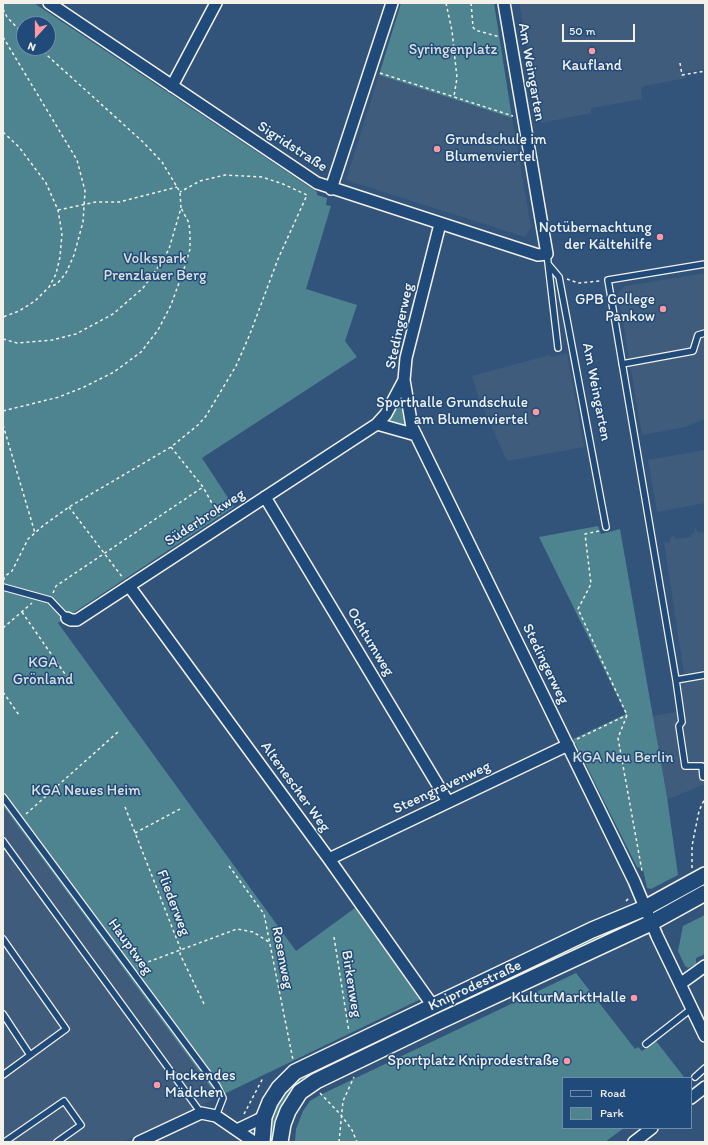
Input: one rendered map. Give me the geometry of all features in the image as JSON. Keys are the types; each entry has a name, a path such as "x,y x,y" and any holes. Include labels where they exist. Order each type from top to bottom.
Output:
{"main road":[{"name":"Kniprodestraße","path":"262,1142 264,1117 270,1102 279,1088 295,1072 592,930 645,908 699,872"},
{"name":"Kniprodestraße","path":"280,1142 282,1124 288,1111 300,1092 316,1081 438,1022 651,923 705,893"}],"street":[{"name":"Sigridstraße","path":"49,3 317,183 538,255 548,260"},
{"path":"172,86 216,3"},
{"path":"332,189 392,3"},
{"name":"Am Weingarten","path":"504,3 548,260"},
{"name":"Stedingerweg","path":"440,224 406,358 404,380 412,427 634,880 651,923 705,1036"},
{"name":"Süderbrokweg","path":"67,618 77,620 377,424 386,414 404,380"},
{"path":"377,424 416,435"},
{"name":"Ochtumweg","path":"265,497 448,802"},
{"name":"Altenescher Weg","path":"129,586 329,859 433,1006"},
{"name":"Steengravenweg","path":"329,859 567,744"},
{"path":"680,984 705,966"},
{"path":"692,1097 705,1087"},
{"path":"139,1142 201,1113 216,1116 254,1142"},
{"path":"237,1130 255,1123 264,1117"},
{"path":"634,1142 651,1129"}],"lane":[{"name":"Am Weingarten","path":"548,260 559,277 606,527"},
{"name":"Am Weingarten","path":"548,260 558,348"},
{"path":"705,264 608,280 676,680 682,722 679,726 685,766 702,766 703,777 705,777"},
{"path":"622,364 693,351 698,335 705,333"},
{"path":"3,587 50,600"},
{"name":"Süderbrokweg","path":"50,600 67,618"},
{"path":"676,680 705,675"},
{"name":"Hauptweg","path":"3,797 221,1093 222,1104 216,1116"},
{"path":"3,842 201,1113"},
{"path":"3,940 66,1029 3,1074"},
{"path":"646,1044 691,1009"},
{"path":"3,1014 30,1055"},
{"path":"695,1077 705,1068"},
{"path":"5,1140 64,1101 82,1125 57,1142"}],"path":[{"path":"446,3 452,31 457,78 454,96"},
{"path":"471,3 473,27 475,30 500,38"},
{"path":"3,9 7,17 16,27"},
{"path":"3,37 77,160 85,191 83,222 74,255 66,272 57,284 50,287 35,301 19,311 3,317"},
{"path":"3,339 17,342 52,340 76,334 113,314 143,288 161,263 169,249 181,208 180,192 162,162 143,142 48,56"},
{"path":"680,63 682,75 705,71"},
{"path":"370,70 514,116"},
{"path":"3,132 35,167 46,183 58,210 62,246 56,274 50,287"},
{"path":"3,576 12,571 20,558 25,544 35,533 69,507 171,447 202,420 226,384 250,334 272,273 307,195 284,184 262,177 225,175 200,181 180,192"},
{"path":"58,210 85,204 120,202 177,187"},
{"path":"3,411 59,397 114,372 141,352 158,330 171,305 190,249 189,223 181,208"},
{"path":"559,277 578,283 608,280"},
{"path":"3,425 35,533"},
{"path":"171,447 203,487 224,524"},
{"path":"50,600 56,586 203,487"},
{"path":"69,507 129,586"},
{"path":"606,527 585,534 591,584 578,609 627,715 618,738 640,864"},
{"path":"3,628 38,597"},
{"path":"22,612 67,677"},
{"path":"3,692 19,715"},
{"path":"567,744 627,715"},
{"path":"24,815 119,731"},
{"path":"699,872 692,846 699,811 705,798"},
{"name":"Fliederweg","path":"125,807 181,950 180,954 205,1006"},
{"path":"135,833 182,808"},
{"name":"Rosenweg","path":"229,866 264,914 293,1063"},
{"path":"130,969 237,929 253,932 269,942"},
{"name":"Birkenweg","path":"334,937 349,1033"},
{"path":"339,1142 342,1101 356,1073"},
{"path":"242,1116 263,1078"},
{"path":"319,1091 341,1115 352,1130 357,1142"}],"shaded area":[{"path":"519,3 705,3 705,69 685,72 686,78 644,86 641,89 642,99 591,108 591,113 541,123"},
{"name":"Grundschule im Blumenviertel","path":"379,75 512,118 531,227 525,237 346,180"},
{"path":"705,273 705,419 685,427 642,435 618,293 625,286"},
{"path":"567,353 584,447 507,461 479,399 472,376 550,355 551,357"},
{"path":"705,450 705,503 657,512 648,460"},
{"path":"695,527 698,532 703,532 705,534 705,670 684,674 664,543 670,542 671,537 675,536 675,539 691,537 691,534 694,533"},
{"path":"705,679 705,784 661,802 646,717 683,711 678,684"},
{"path":"3,806 121,968 123,967 218,1097 123,1142 3,1142"}],"green space":[{"name":"Volkspark Prenzlauer Berg","path":"3,3 34,3 53,16 16,16 16,56 56,56 56,18 317,192 317,195 327,198 326,205 331,206 306,289 357,305 345,341 357,357 202,458 234,507 58,623 296,951 355,908 421,999 218,1097 3,806"},
{"name":"Syringenplatz","path":"401,3 494,3 512,118 379,75"},
{"path":"399,400 402,401 408,428 387,423 386,420"},
{"name":"KGA Neu Berlin","path":"598,526 601,534 620,529 667,797 678,875 651,889 647,888 643,869 637,867 573,739 626,714 539,537"},
{"path":"705,915 705,954 696,958 696,964 688,968 685,966 678,951 683,926"},
{"path":"613,927 614,931 315,1076 275,1142 267,1142 269,1125 280,1097 300,1077"},
{"name":"Sportplatz Kniprodestraße","path":"576,973 635,1049 638,1047 642,1051 656,1041 684,1077 562,1077 562,1129 623,1129 605,1142 295,1142 296,1129 303,1111 310,1101"}],"place":[{"name":"Kaufland","path":"592,51"},
{"name":"Grundschule im Blumenviertel","path":"437,149"},
{"name":"Notübernachtung der Kältehilfe","path":"660,237"},
{"name":"GPB College Pankow","path":"663,309"},
{"name":"Sporthalle Grundschule am Blumenviertel","path":"536,412"},
{"name":"KulturMarktHalle","path":"634,998"},
{"name":"Sportplatz Kniprodestraße","path":"567,1061"},
{"name":"Hockendes Mädchen","path":"157,1085"}],"park label":[{"name":"KGA Grönland","path":"43,672"},
{"name":"KGA Neues Heim","path":"86,791"}]}
